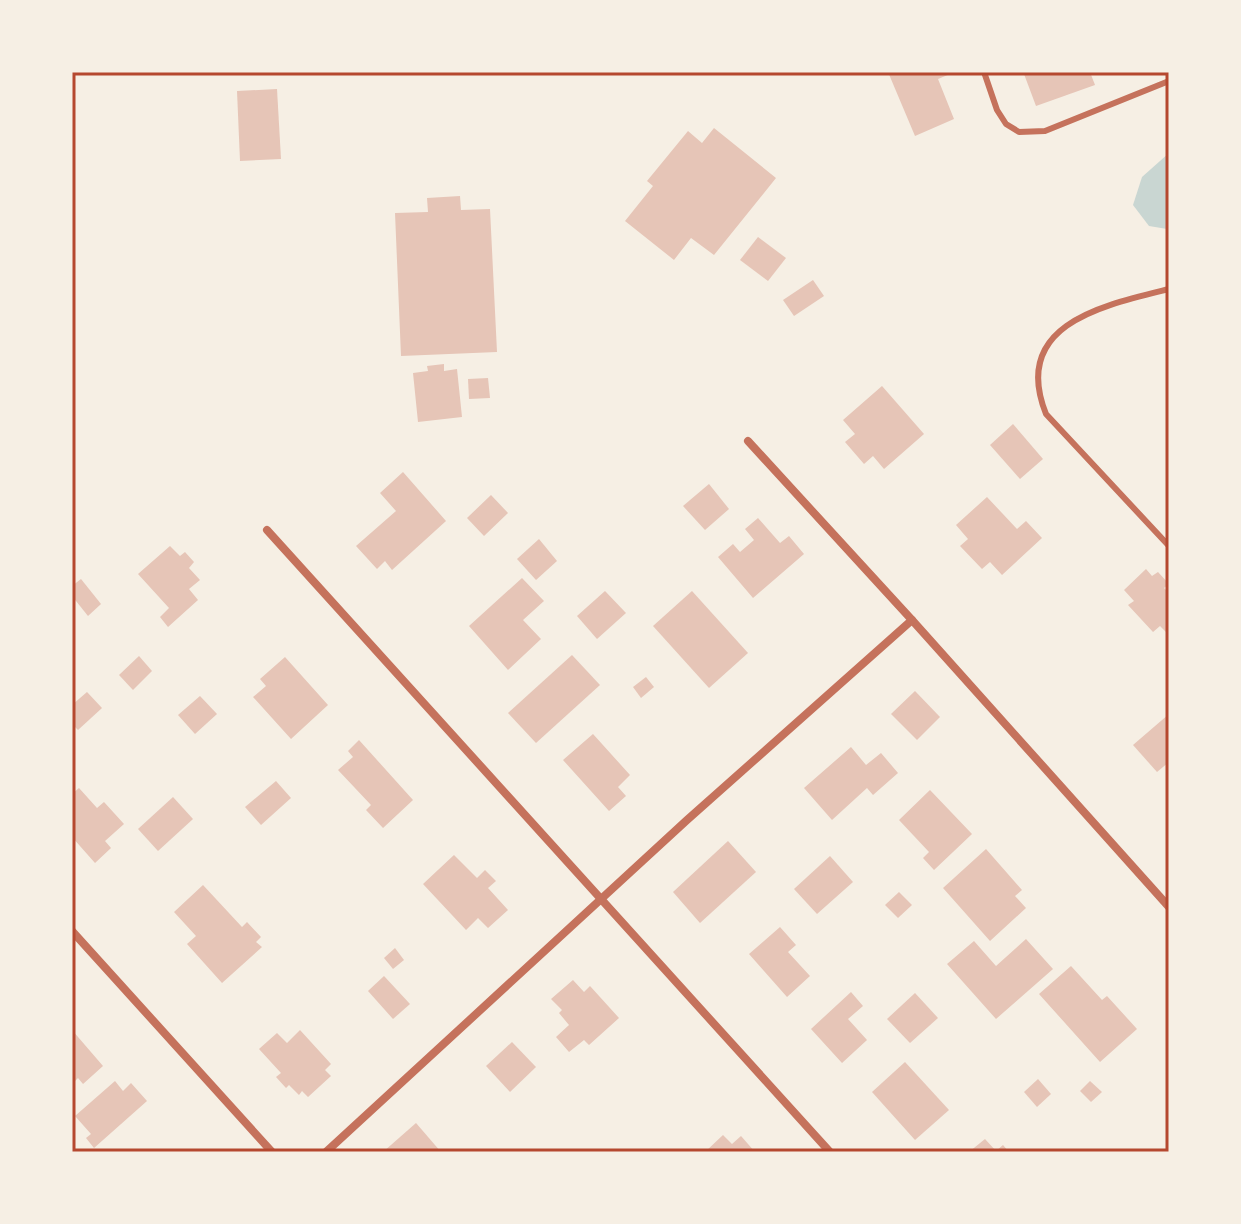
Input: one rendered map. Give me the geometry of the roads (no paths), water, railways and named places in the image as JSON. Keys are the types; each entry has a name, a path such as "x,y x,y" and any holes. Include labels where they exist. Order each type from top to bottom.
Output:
{"street":[{"path":"748,441 1169,907"},
{"path":"267,530 830,1152"},
{"path":"326,1152 687,820 912,620"},
{"path":"72,931 272,1152"}],"lane":[{"path":"984,72 997,110 1006,124 1019,132 1045,131 1169,81"},
{"path":"1169,289 1118,301 1076,318 1056,335 1042,356 1037,377 1038,394 1046,414 1169,546"}]}
